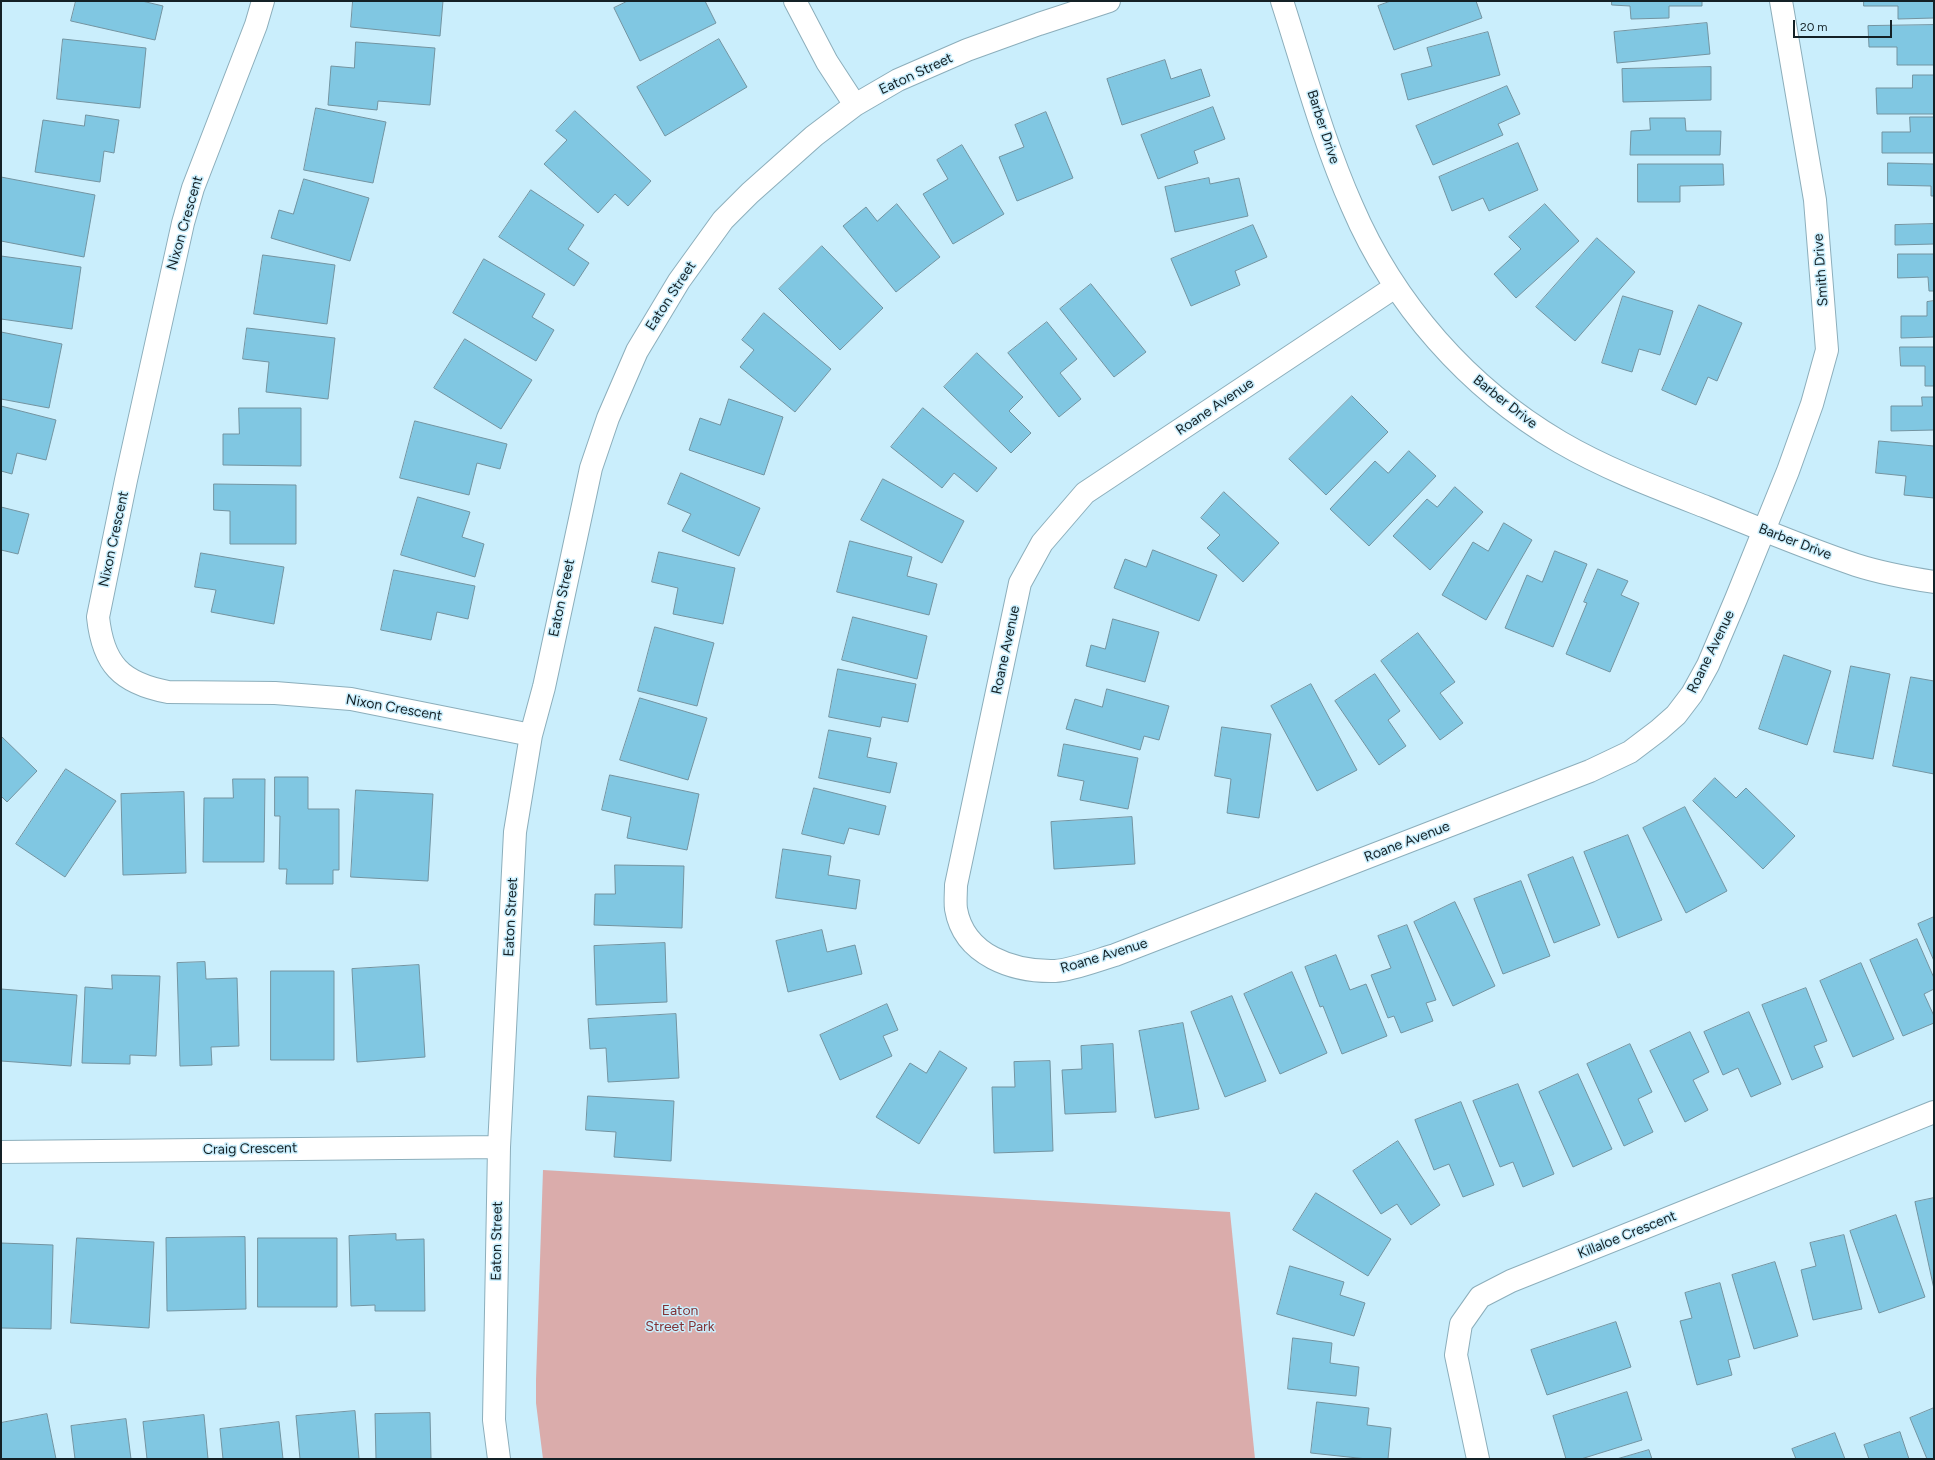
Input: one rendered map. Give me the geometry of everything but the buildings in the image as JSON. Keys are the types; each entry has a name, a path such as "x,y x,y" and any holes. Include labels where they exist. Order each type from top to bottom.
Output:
{"street":[{"name":"Nixon Crescent","path":"263,1 256,25 193,188 174,259 98,617 100,634 105,650 114,666 126,677 139,685 168,692 275,693 351,699 531,735"},
{"path":"795,1 827,62 855,105"},
{"name":"Eaton Street","path":"499,1459 494,1420 499,1147 515,832 531,735 544,687 591,468 608,418 637,351 679,281 723,220 750,193 814,136 855,105 898,80 967,50 1109,1"},
{"name":"Barber Drive","path":"1282,1 1340,178 1365,234 1395,287 1429,333 1451,356 1494,395 1536,427 1578,452 1610,467 1764,530 1857,565 1886,573 1934,582"},
{"name":"Smith Drive","path":"1764,530 1801,435 1826,350 1815,200 1781,1"},
{"name":"Roane Avenue","path":"1395,287 1085,493 1042,543 1020,584 956,885 956,909 962,929 976,948 992,959 1024,970 1057,971 1115,955 1590,771 1630,752 1659,730 1676,714 1692,694 1713,652 1764,530"},
{"name":"Killaloe Crescent","path":"1478,1459 1456,1356 1461,1324 1480,1296 1511,1281 1934,1112"},
{"name":"Craig Crescent","path":"1,1152 499,1147"}],"green space":[{"name":"Eaton Street Park","path":"543,1170 1230,1212 1255,1459 543,1459 536,1403 536,1380"}]}
